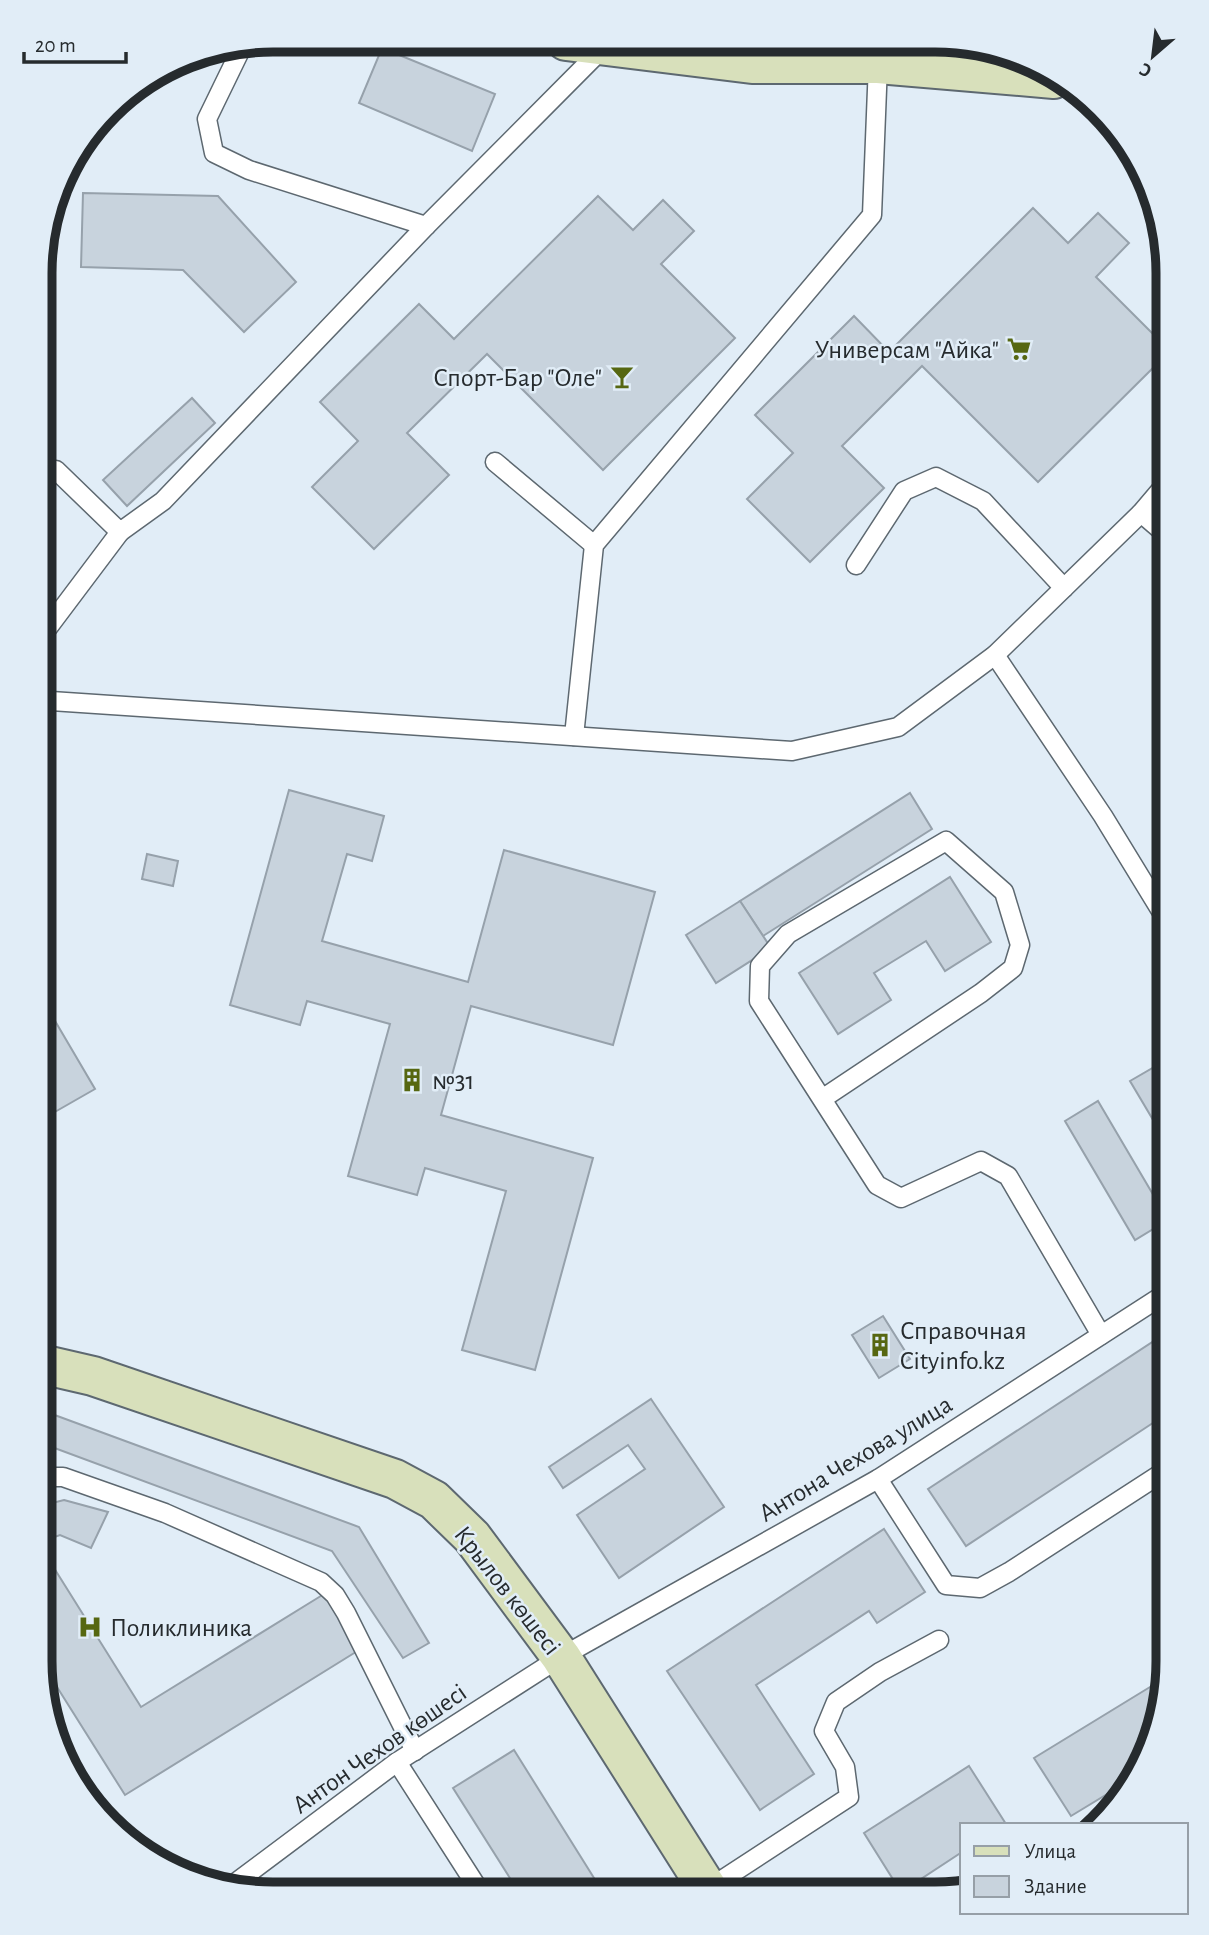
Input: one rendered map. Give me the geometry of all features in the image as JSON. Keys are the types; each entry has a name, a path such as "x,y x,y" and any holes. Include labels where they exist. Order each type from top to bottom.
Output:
{"main road":[{"path":"749,53 894,60 1036,77"},
{"name":"Крылов көшесі","path":"52,1367 93,1376 382,1474 434,1500 472,1536 561,1657 703,1882"}],"lane":[{"path":"52,622 120,532 163,500 426,226 599,52"},
{"path":"237,56 207,119 214,153 249,170 426,226"},
{"path":"574,736 594,545 872,215 894,60"},
{"path":"495,462 594,545"},
{"path":"52,474 56,470 120,532"},
{"path":"856,565 904,491 936,477 983,500 1064,588"},
{"path":"52,701 792,751 898,726 995,654 1156,495"},
{"path":"1141,513 1156,526"},
{"path":"995,654 1103,816 1156,904"},
{"path":"822,1099 981,993 1013,968 1020,945 1004,892 946,841 788,934 760,966 759,1001 877,1185 901,1198 981,1161 1008,1176 1101,1335"},
{"name":"Антона Чехова улица","path":"561,1657 878,1479 1156,1300"},
{"path":"52,1477 63,1477 153,1508 321,1582 335,1595 346,1612 415,1751"},
{"path":"878,1479 946,1586 980,1588 1156,1477"},
{"path":"724,1882 849,1797 845,1767 824,1731 836,1702 880,1672 939,1640"},
{"name":"Антон Чехов көшесі","path":"239,1880 397,1762 561,1657"},
{"path":"397,1762 473,1882"}],"building":[{"path":"380,53 394,53 495,94 472,151 359,103"},
{"path":"83,193 218,196 296,282 244,332 183,270 81,267"},
{"path":"598,196 633,230 663,200 694,231 661,264 735,338 603,470 487,354 407,433 449,475 374,549 312,487 358,441 320,402 419,304 454,339"},
{"path":"1033,208 1068,243 1098,213 1129,243 1096,277 1156,337 1156,365 1038,482 922,366 842,446 884,488 810,562 747,499 793,453 755,415 854,316 889,352"},
{"path":"192,398 215,423 127,506 103,480"},
{"name":"№31","path":"289,790 384,816 372,861 347,854 322,941 468,982 504,850 655,892 613,1045 471,1006 441,1115 593,1158 535,1370 462,1350 506,1191 425,1168 417,1195 348,1176 390,1024 307,1001 300,1025 230,1005"},
{"path":"910,793 932,829 763,936 740,901"},
{"path":"147,854 178,861 173,886 142,879"},
{"path":"950,877 991,942 945,971 926,941 874,973 891,1000 838,1034 799,973"},
{"path":"740,901 771,948 716,983 686,935"},
{"path":"52,1016 95,1089 52,1114"},
{"path":"1156,1066 1156,1125 1130,1081"},
{"path":"1098,1101 1156,1200 1156,1227 1135,1240 1065,1121"},
{"name":"Справочная Cityinfo.kz","path":"883,1316 910,1359 879,1378 852,1335"},
{"path":"1156,1340 1156,1421 966,1546 928,1489"},
{"path":"651,1399 724,1507 619,1578 577,1515 645,1469 628,1445 563,1488 549,1467"},
{"path":"52,1414 359,1527 429,1643 403,1658 332,1551 52,1447"},
{"path":"64,1500 108,1512 91,1548 60,1535 52,1538 52,1503"},
{"path":"884,1529 925,1592 877,1623 869,1611 756,1685 814,1774 760,1810 667,1671"},
{"path":"52,1565 141,1707 324,1594 359,1650 125,1795 53,1681"},
{"path":"1155,1684 1149,1719 1140,1746 1116,1789 1071,1816 1034,1758"},
{"path":"514,1750 596,1882 512,1882 453,1788"},
{"path":"969,1766 1005,1823 960,1823 960,1853 916,1882 895,1882 864,1833"}],"place":[{"name":"Универсам \"Айка\"","path":"1019,349"},
{"name":"Спорт-Бар \"Оле\"","path":"622,377"},
{"name":"№31","path":"412,1080"},
{"name":"Справочная Cityinfo.kz","path":"880,1345"},
{"name":"Поликлиника","path":"90,1627"}]}
